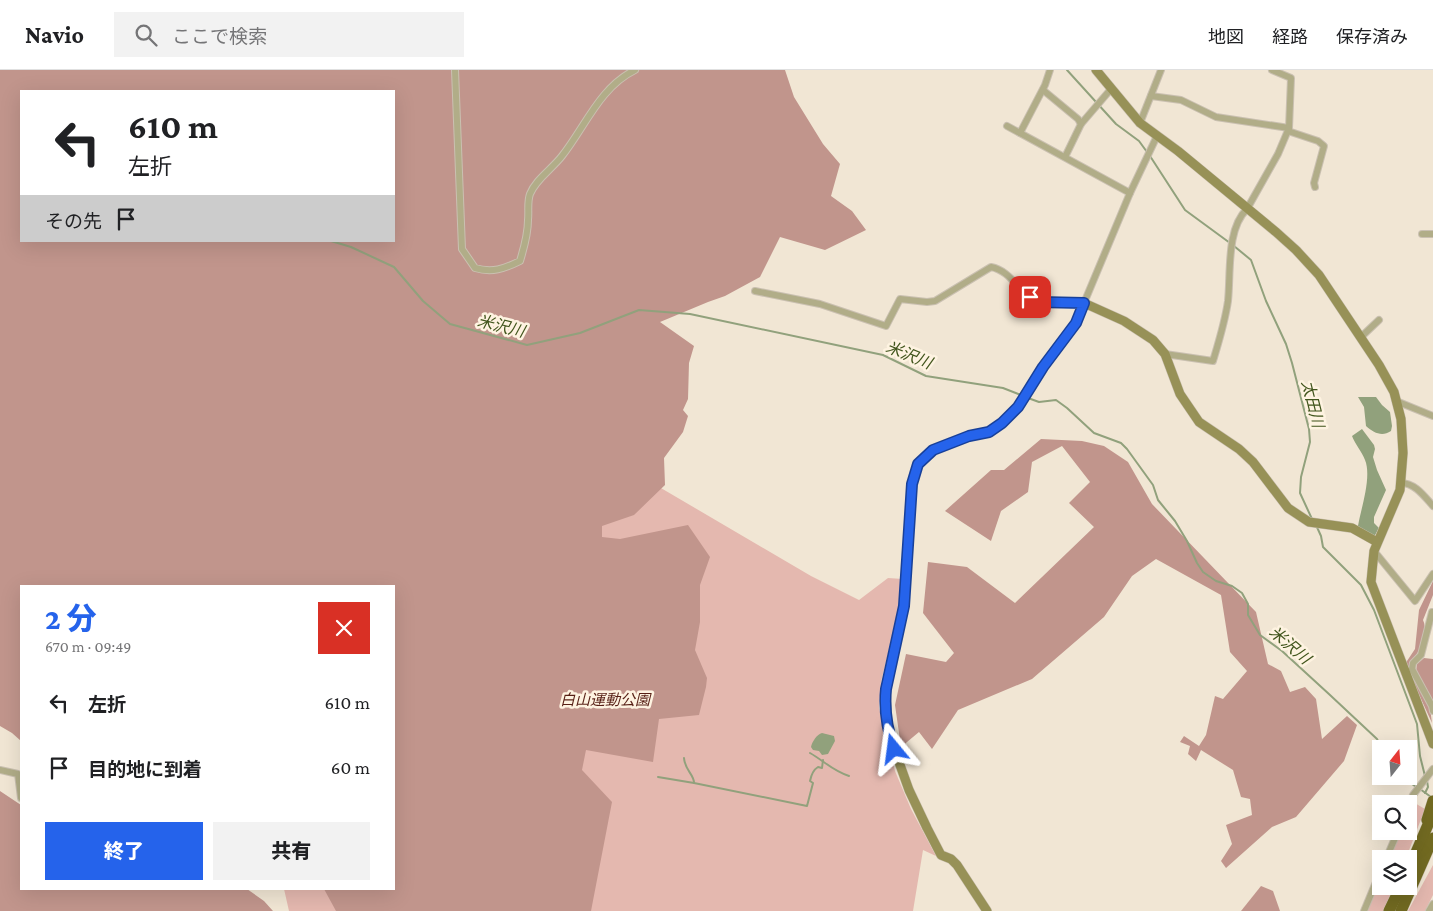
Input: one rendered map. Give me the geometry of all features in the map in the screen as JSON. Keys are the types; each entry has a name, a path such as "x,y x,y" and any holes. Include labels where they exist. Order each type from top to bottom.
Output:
{"highway":[{"path":"1417,850 1432,810"},
{"path":"1402,909 1433,838"},
{"path":"1402,909 1433,846"},
{"path":"1389,911 1397,895"}],"street":[{"path":"455,70 462,249 475,268 492,271 501,270 520,261 525,247 528,200 531,192 561,158 612,85 635,70"},
{"path":"1020,133 1050,70"},
{"path":"1096,70 1140,124 1178,151 1296,250 1319,275 1379,365 1394,392 1401,418 1403,453 1401,483 1400,490 1374,551 1371,582 1433,742"},
{"path":"1140,124 1160,70"},
{"path":"1166,354 1214,361 1225,317 1234,233 1242,214 1248,209 1278,154 1288,129 1291,78 1272,70"},
{"path":"1064,157 1081,124 1111,89"},
{"path":"1042,90 1078,119 1081,124"},
{"path":"1151,96 1181,100 1216,117 1288,129 1318,141 1324,146 1314,183 1315,187"},
{"path":"1007,126 1130,193"},
{"path":"987,911 957,865 951,859 941,855 909,790 890,737 886,720 886,689 904,606 912,484 918,464 933,450 969,436 989,432 1002,423 1018,407 1043,367 1076,323 1130,193 1157,136"},
{"path":"1422,234 1433,234"},
{"path":"755,291 820,304 886,326 900,299 935,301 991,267 1003,272 1038,302 1084,303 1124,322 1153,340 1166,354 1180,394 1199,422 1239,449 1253,462 1288,508 1309,522 1352,528 1377,542"},
{"path":"1361,337 1379,320"},
{"path":"1396,401 1433,416"},
{"path":"1401,483 1412,485 1433,506"},
{"path":"1374,551 1415,601 1433,574"},
{"path":"1432,612 1421,655 1413,663 1412,669 1433,711"},
{"path":"1413,795 1433,769"},
{"path":"0,770 18,774 20,790"},
{"path":"1364,911 1372,892"},
{"path":"1429,911 1433,904"}],"green space":[{"path":"0,70 785,70 794,97 823,144 840,164 831,196 852,211 866,230 825,250 780,237 760,277 725,296 660,322 694,346 689,363 688,399 683,410 688,416 683,432 664,458 665,485 634,515 602,526 602,537 620,539 688,525 710,557 700,585 700,622 695,650 707,678 706,687 699,715 659,719 653,762 586,750 582,770 612,802 591,911 336,911 325,890 395,890 395,585 20,585 20,740 0,726"},
{"path":"1041,439 1082,441 1104,446 1128,462 1152,504 1256,612 1268,664 1281,671 1290,692 1305,687 1316,699 1322,739 1347,716 1357,725 1344,761 1296,817 1272,827 1226,868 1221,861 1232,844 1226,825 1252,815 1250,799 1241,797 1233,770 1201,750 1196,761 1188,754 1190,746 1180,742 1184,736 1199,746 1206,735 1215,696 1223,699 1247,671 1230,652 1221,595 1156,559 1132,576 1104,617 1032,679 958,710 932,749 919,732 901,747 895,705 906,654 946,662 954,653 923,613 928,562 967,567 1015,603 1094,527 1069,503 1090,482 1062,446 1032,462 1028,492 1001,511 991,541 945,511 991,470 1004,470"},
{"name":"白山運動公園","path":"608,457 811,576 859,600 888,578 903,579 900,604 881,682 879,708 895,771 911,809 936,856 923,850 913,911 289,911 284,890 395,890 395,585 236,585"},
{"path":"1433,581 1433,595 1423,620 1425,632 1423,640 1408,669 1430,708 1432,723 1405,664 1415,649 1419,610"},
{"path":"1424,658 1433,659 1433,701 1416,671 1417,664"},
{"path":"0,791 20,804 20,890 248,890 264,901 273,911 0,911"},
{"path":"1417,804 1425,809 1417,830"},
{"path":"1396,840 1413,840 1409,850 1393,850"},
{"path":"1433,865 1433,895 1425,911 1408,911"},
{"path":"1261,886 1273,891 1280,911 1241,911"},
{"path":"1374,895 1390,895 1383,911 1367,911"}],"shaded area":[{"path":"1358,397 1376,397 1390,412 1391,431 1384,434 1378,433 1366,426 1364,407"},
{"path":"1362,429 1374,445 1373,457 1386,490 1374,517 1374,523 1379,528 1374,537 1358,526 1367,484 1367,467 1364,457 1352,436"},
{"path":"822,733 834,736 835,741 828,754 822,755 811,747 815,738"}],"waterway":[{"name":"太田川","path":"1067,70 1116,124 1139,141 1147,152"},
{"name":"太田川","path":"1150,156 1185,210 1230,243"},
{"name":"米沢川","path":"334,242 351,247 394,267 423,301 450,324 527,345 580,333 639,310 690,314 883,355 926,376 1003,388 1021,395"},
{"name":"太田川","path":"1234,246 1251,260 1292,363 1309,429 1310,442 1301,477 1300,493 1312,519"},
{"name":"米沢川","path":"1028,398 1039,402 1056,400 1094,433 1121,443 1153,485 1158,500 1175,521 1203,572 1216,581 1232,586 1242,593 1248,604 1248,615 1260,635 1282,651 1378,740"},
{"name":"太田川","path":"1316,525 1323,547 1361,585 1374,610 1417,724 1420,756 1425,776"},
{"path":"810,753 833,769 849,776"},
{"path":"684,758 694,783 807,806 813,783 810,781 811,777 816,768 822,768 823,760"},
{"path":"658,777 694,783"},
{"name":"太田川","path":"1425,793 1428,787 1427,781"},
{"name":"米沢川","path":"1420,789 1431,797"}],"route":[{"path":"894,749 886,720 886,689 904,606 912,484 918,464 933,450 969,436 989,432 1002,423 1018,407 1043,367 1076,323 1084,303 1038,302 1030,297"}]}
